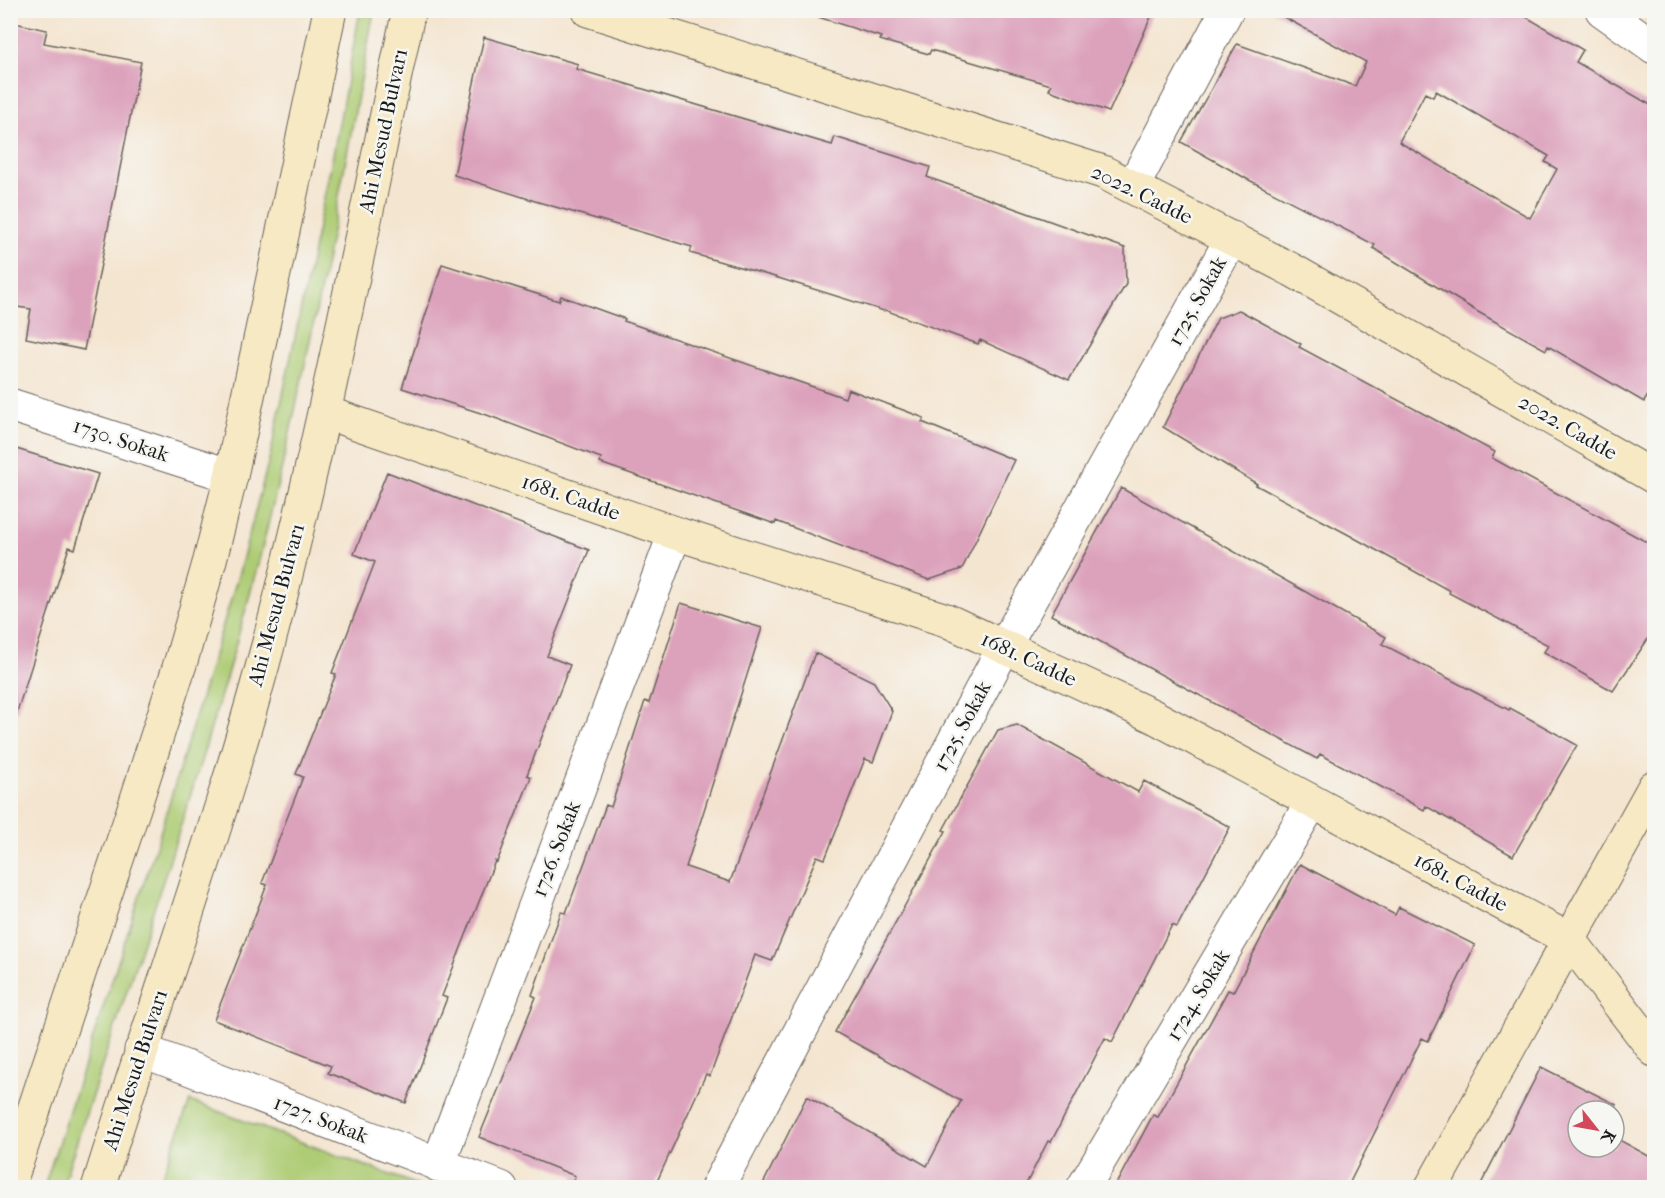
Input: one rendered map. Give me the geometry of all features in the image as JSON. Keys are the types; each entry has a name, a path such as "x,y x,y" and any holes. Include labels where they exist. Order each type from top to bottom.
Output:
{"street":[{"path":"13,1164 177,672 210,560 231,476 330,10"},
{"name":"Ahi Mesud Bulvarı","path":"98,1188 229,782 285,580 324,412 409,10"},
{"name":"2022. Cadde","path":"588,10 1103,171 1292,270 1654,477"},
{"path":"1133,186 1227,10"},
{"path":"1602,10 1654,47"},
{"name":"1725. Sokak","path":"717,1188 1004,647 1232,238"},
{"name":"1730. Sokak","path":"10,405 231,476"},
{"name":"1681. Cadde","path":"324,412 675,533 946,621 1153,716 1570,940 1654,1050"},
{"name":"1726. Sokak","path":"438,1165 675,533"},
{"path":"1431,1188 1654,787"},
{"name":"1724. Sokak","path":"1083,1188 1312,802"},
{"name":"1727. Sokak","path":"141,1050 501,1188"}],"green space":[{"path":"360,11 374,11 306,360 257,568 188,802 62,1187 44,1187 158,840 240,569 271,452 333,155"},
{"path":"190,1101 423,1187 158,1187"}],"building":[{"path":"819,10 1154,10 1109,112 1049,90 1051,85 931,50 929,54 880,40 881,37 818,17"},
{"path":"1271,10 1514,10 1583,50 1576,62 1654,107 1654,385 1644,402 1548,346 1546,350 1478,312 1373,248 1375,245 1181,142 1237,44 1355,86 1366,62","holes":["1436,91 1549,156 1545,162 1557,169 1530,218 1399,142 1425,93 1433,97"]},
{"path":"10,22 47,30 44,43 141,62 84,350 26,338 31,309 10,306"},
{"path":"484,37 578,64 576,69 832,145 835,137 930,167 927,177 1125,248 1126,284 1069,380 980,340 978,344 885,310 690,253 692,247 454,175"},
{"path":"442,264 559,301 561,296 625,319 624,321 845,398 848,389 924,418 922,422 1014,460 962,569 929,580 776,521 775,524 600,463 601,458 487,415 402,388"},
{"path":"1239,310 1301,344 1299,347 1495,452 1492,458 1654,546 1654,630 1613,691 1544,652 1548,645 1449,593 1450,591 1256,485 1163,427 1218,318"},
{"path":"10,447 98,474 75,549 69,547 17,712 10,711"},
{"path":"387,472 589,550 547,656 570,665 527,775 531,777 442,996 447,998 406,1103 328,1073 331,1066 214,1020 267,885 262,883 303,777 296,774 336,674 332,673 375,562 354,554"},
{"path":"1121,488 1386,637 1382,644 1509,710 1510,708 1577,745 1513,856 1426,806 1424,810 1320,754 1317,759 1051,615"},
{"path":"681,603 762,628 686,867 730,882 815,653 874,682 892,711 873,762 865,759 825,859 817,856 772,961 755,955 710,1076 706,1074 654,1188 570,1188 575,1176 479,1137 536,997 532,995 561,912 566,913 606,805 611,807 645,701 649,703"},
{"path":"1017,725 1138,792 1144,781 1230,827 1177,927 1172,925 1112,1042 1105,1038 1051,1142 1048,1141 1024,1188 761,1188 807,1096 927,1166 961,1101 835,1032 946,831 943,830 998,730"},
{"path":"1300,864 1395,915 1399,907 1475,945 1428,1041 1422,1038 1347,1188 1114,1188 1153,1115 1158,1117 1228,990 1233,992"},
{"path":"1541,1067 1605,1099 1566,1099 1566,1159 1626,1159 1626,1144 1654,1159 1654,1188 1479,1188"}]}
